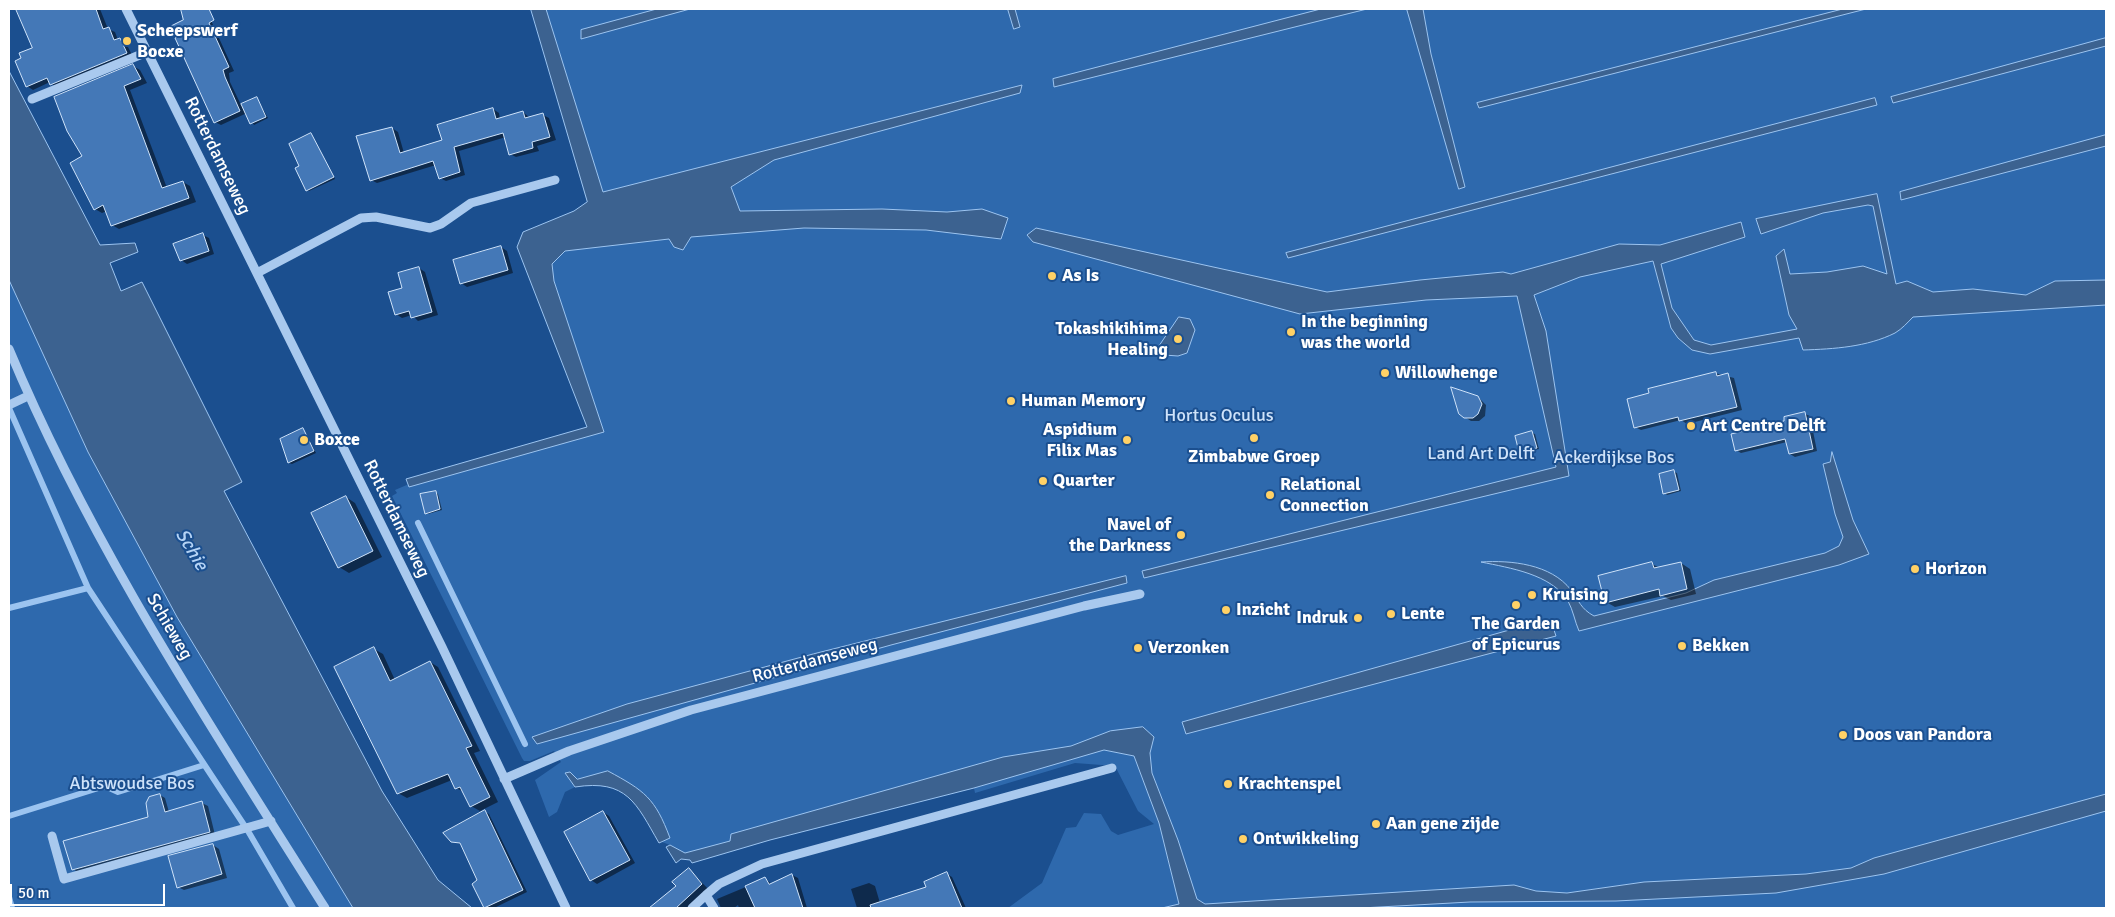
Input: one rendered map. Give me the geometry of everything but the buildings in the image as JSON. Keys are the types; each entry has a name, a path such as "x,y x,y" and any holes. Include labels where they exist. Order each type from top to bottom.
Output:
{"street":[{"name":"Rotterdamseweg","path":"126,9 257,273 566,908"},
{"path":"32,100 147,52"},
{"path":"257,273 361,218 376,217 430,228 471,203 555,180"},
{"name":"Schieweg","path":"9,349 28,396 93,528 158,642 325,908"},
{"path":"9,406 28,396"},
{"name":"Rotterdamseweg","path":"504,779 578,748 691,710 1084,606 1140,594"},
{"path":"692,908 719,884 762,864 1112,768"},
{"path":"52,836 64,879 271,821"},
{"path":"706,895 714,908"}],"green space":[{"name":"Land Art Delft","path":"538,9 2106,9 2106,908 1178,908 1189,905 1137,741 677,857 670,845 662,842 666,839 646,806 612,781 576,783 566,773 575,787 565,792 557,812 549,817 535,780 561,762 554,751 530,761 524,761 522,758 392,496 397,493 395,490 416,481 594,430 539,251 595,219"},
{"name":"Abtswoudse Bos","path":"9,280 88,452 177,617 353,908 9,908"},
{"path":"1104,749 1134,756 1159,823 1179,904 1162,908 1008,908 1042,883 1066,828 1076,827 1084,813 1101,814 1111,831 1118,835 1154,824 1138,811 1115,766 1075,763 975,793 974,788"}],"water":[{"path":"531,9 546,9 603,192 1022,85 1020,93 774,160 731,187 740,211 882,209 947,212 982,209 1008,218 1001,239 926,230 804,228 691,237 683,250 674,247 669,239 565,251 552,264 554,281 604,432 409,487 406,479 587,427 517,247 523,232 574,211 587,202"},
{"path":"657,9 690,9 581,39 581,30"},
{"path":"1008,9 1015,9 1020,27 1014,29"},
{"path":"1321,9 1367,9 1054,87 1053,79"},
{"path":"1407,9 1423,9 1431,54 1465,187 1459,189"},
{"path":"1843,9 1866,9 1479,108 1477,103"},
{"path":"2106,38 2106,46 1893,103 1891,97"},
{"name":"Schie","path":"9,71 100,245 135,243 138,252 110,263 121,291 142,282 242,482 224,491 382,791 438,880 472,908 353,908 177,617 88,452 9,280"},
{"path":"1875,98 1877,105 1288,258 1286,253"},
{"path":"2106,135 2106,146 1901,200 1900,192"},
{"path":"1877,194 1896,284 1907,281 1933,292 1973,289 2026,295 2055,281 2106,280 2106,305 1913,317 1895,333 1862,344 1838,348 1803,350 1799,338 1710,354 1692,350 1678,338 1671,328 1653,261 1580,277 1534,295 1546,331 1569,476 1144,578 1142,571 1556,467 1517,296 1426,300 1300,314 1033,242 1027,235 1036,228 1327,292 1420,280 1503,272 1511,274 1619,244 1660,245 1741,222 1745,237 1661,264 1672,308 1694,340 1711,345 1797,329 1789,315 1776,256 1784,249 1790,274 1827,272 1863,266 1887,274 1873,206 1868,205 1823,213 1761,234 1756,219"},
{"path":"1179,317 1190,319 1195,330 1187,353 1178,356 1164,355 1158,348"},
{"path":"1832,452 1853,520 1869,554 1839,565 1579,631 1568,601 1551,584 1529,574 1481,562 1517,563 1542,569 1553,574 1571,590 1583,608 1594,616 1686,593 1714,580 1825,553 1839,546 1843,537 1835,514 1823,464 1830,462"},
{"path":"1126,576 1127,583 891,645 537,744 532,737 627,704 813,654"},
{"path":"1551,621 1556,636 1186,734 1182,722 1520,627"},
{"path":"1143,727 1154,737 1150,753 1152,773 1178,840 1197,899 1205,904 1514,885 1536,891 1567,893 1644,882 1806,874 1851,868 1874,858 2106,794 2106,811 1884,874 1776,893 1616,901 1470,902 1361,908 1162,908 1179,904 1159,823 1134,756 1104,750 974,788 770,840 692,863 690,860 681,859 676,863 666,847 670,845 685,853 730,841 731,834 1003,757 1071,746 1110,731"},
{"path":"608,771 640,790 654,804 670,838 659,843 643,816 628,797 607,787 593,785 575,787 565,773 570,772 577,779"}],"waterway":[{"path":"9,408 88,588 248,831 293,908"},
{"path":"418,523 525,744"},
{"path":"9,608 88,588"},
{"path":"9,816 105,786 118,792 204,765"},
{"path":"9,897 12,908"}],"place":[{"name":"Scheepswerf Bocxe","path":"127,41"},
{"name":"As Is","path":"1052,276"},
{"name":"In the beginning was the world","path":"1291,332"},
{"name":"Tokashikihima Healing","path":"1178,339"},
{"name":"Willowhenge","path":"1385,373"},
{"name":"Human Memory","path":"1011,401"},
{"name":"Art Centre Delft","path":"1691,426"},
{"name":"Zimbabwe Groep","path":"1254,438"},
{"name":"Boxce","path":"304,440"},
{"name":"Aspidium Filix Mas","path":"1127,440"},
{"name":"Quarter","path":"1043,481"},
{"name":"Relational Connection","path":"1270,495"},
{"name":"Navel of the Darkness","path":"1181,535"},
{"name":"Horizon","path":"1915,569"},
{"name":"Kruising","path":"1532,595"},
{"name":"The Garden of Epicurus","path":"1516,605"},
{"name":"Inzicht","path":"1226,610"},
{"name":"Lente","path":"1391,614"},
{"name":"Indruk","path":"1358,618"},
{"name":"Bekken","path":"1682,646"},
{"name":"Verzonken","path":"1138,648"},
{"name":"Doos van Pandora","path":"1843,735"},
{"name":"Krachtenspel","path":"1228,784"},
{"name":"Aan gene zijde","path":"1376,824"},
{"name":"Ontwikkeling","path":"1243,839"}],"park label":[{"name":"Hortus Oculus","path":"1219,416"},
{"name":"Ackerdijkse Bos","path":"1614,458"}]}
